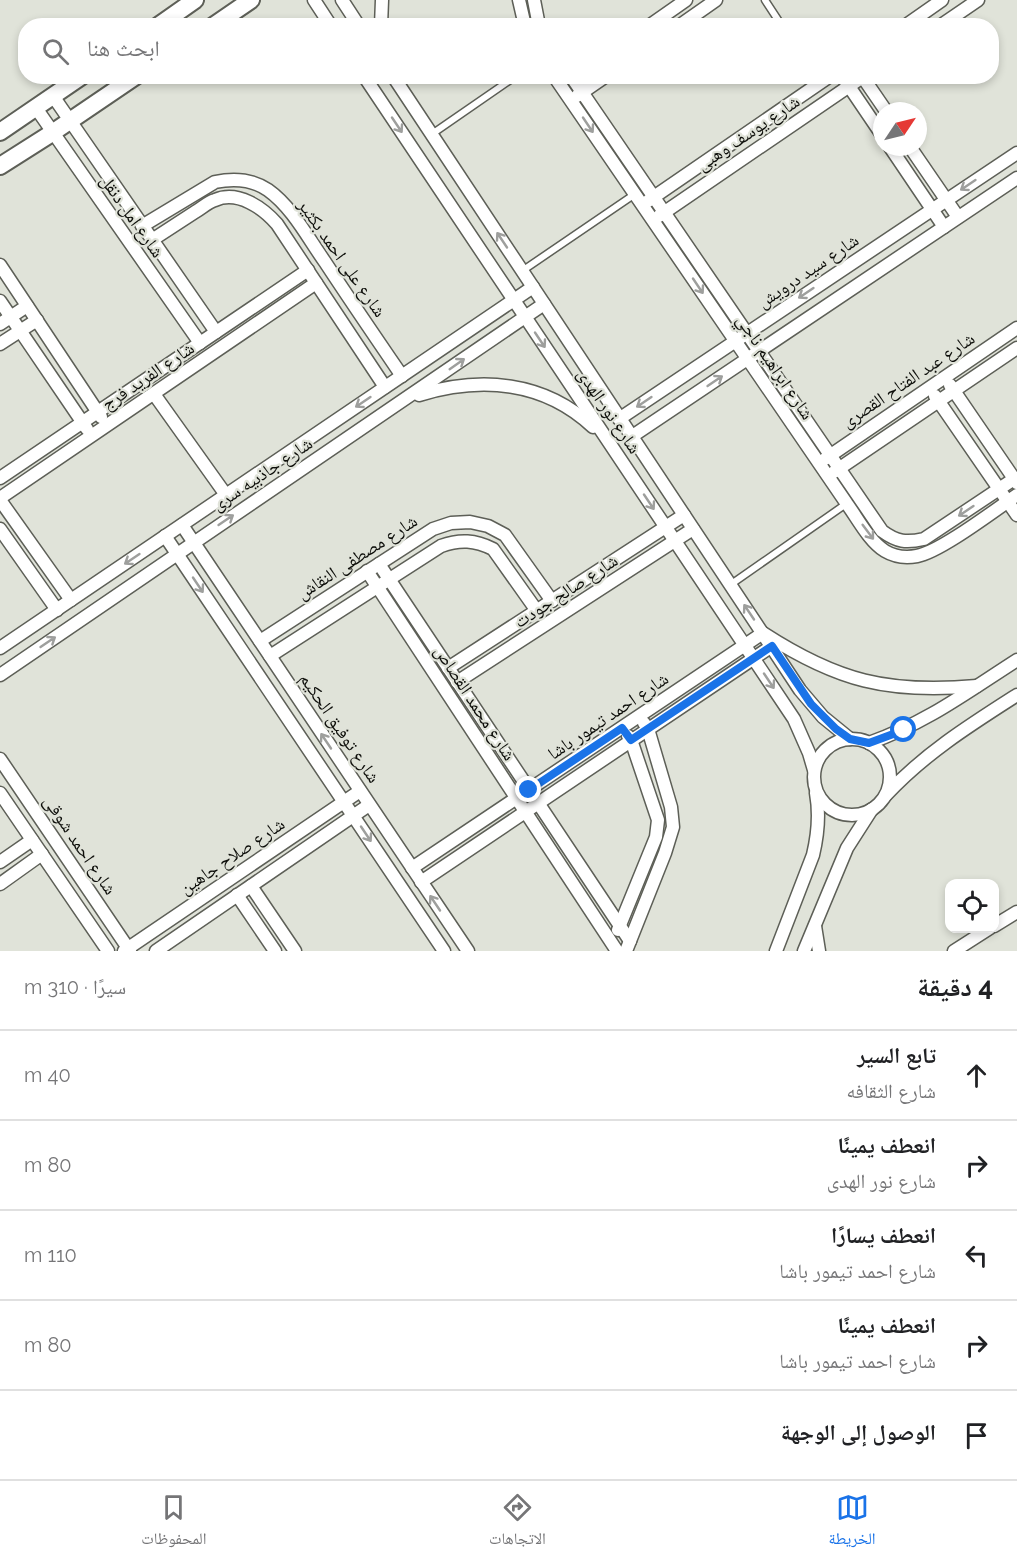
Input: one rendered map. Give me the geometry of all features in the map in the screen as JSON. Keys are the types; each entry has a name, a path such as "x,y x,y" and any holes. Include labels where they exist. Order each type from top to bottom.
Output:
{"street":[{"path":"169,18 195,0"},
{"path":"225,18 251,0"},
{"path":"314,0 326,18"},
{"path":"342,0 354,18"},
{"path":"381,18 382,0"},
{"path":"519,0 523,18"},
{"path":"534,0 537,18"},
{"path":"657,18 670,5 686,0"},
{"path":"690,18 716,0"},
{"path":"916,18 942,0"},
{"path":"952,18 978,0"},
{"path":"0,132 70,84"},
{"path":"0,166 124,84"},
{"name":"شارع نور الهدى","path":"369,84 794,719 814,770"},
{"name":"شارع نور الهدى","path":"398,84 619,419 811,704 829,723 850,739"},
{"name":"شارع ابراهيم ناجي","path":"559,84 847,504 876,543 884,550 904,557"},
{"name":"شارع ابراهيم ناجي","path":"576,84 882,531 893,539 907,543"},
{"path":"571,100 595,84"},
{"name":"شارع يوسف وهبى","path":"642,205 815,84"},
{"name":"شارع يوسف وهبى","path":"653,220 843,84"},
{"path":"847,84 873,122"},
{"path":"868,84 880,102"},
{"name":"شارع امل دنقل","path":"53,96 216,332"},
{"name":"شارع امل دنقل","path":"36,108 200,343"},
{"name":"شارع سيد درويش","path":"619,419 1017,153"},
{"path":"896,156 944,227"},
{"path":"916,156 958,217"},
{"path":"631,437 1017,178"},
{"name":"شارع على احمد بكثير","path":"142,226 215,182 229,179 256,183 268,190 299,224 402,376"},
{"path":"256,205 268,190"},
{"name":"شارع على احمد بكثير","path":"152,240 216,199 244,200 256,205 268,213 277,224 385,387"},
{"path":"0,265 107,426"},
{"name":"شارع الفريد فرج","path":"0,478 308,270"},
{"name":"شارع الفريد فرج","path":"0,499 316,283"},
{"name":"شارع جاذبيه سرى","path":"0,648 533,287"},
{"path":"0,301 5,320 20,331 92,436"},
{"name":"شارع جاذبيه سرى","path":"0,675 544,304"},
{"path":"5,320 27,306"},
{"path":"0,344 37,320"},
{"name":"شارع عبد الفتاح القصرى","path":"819,463 1017,327"},
{"name":"شارع عبد الفتاح القصرى","path":"828,476 1017,348"},
{"path":"945,377 1016,481 999,489 924,539 907,543 904,557 919,556 934,549 1012,498"},
{"path":"394,408 419,395 447,387 476,384 504,385 533,392 559,402 584,418 605,437"},
{"path":"930,387 999,489 1012,498 1017,515"},
{"path":"154,394 226,495"},
{"path":"283,456 294,474"},
{"path":"0,499 71,600"},
{"name":"شارع صالح جودت","path":"448,668 684,515"},
{"name":"شارع مصطفى النقاش","path":"260,641 433,529 451,523 470,522 488,526"},
{"name":"شارع توفيق الحكيم","path":"182,525 468,951"},
{"path":"537,611 492,549 482,544 488,526 505,535 556,598 569,609"},
{"path":"0,529 57,610"},
{"name":"شارع صالح جودت","path":"458,682 693,529"},
{"path":"165,536 444,951"},
{"name":"شارع مصطفى النقاش","path":"270,656 441,546 461,541 482,544"},
{"name":"شارع محمد القصاص","path":"379,564 620,926 628,946"},
{"name":"شارع محمد القصاص","path":"368,571 613,949"},
{"path":"763,633 829,670 865,681 939,690 977,686"},
{"name":"شارع احمد تيمور باشا","path":"412,868 763,633"},
{"name":"شارع احمد تيمور باشا","path":"421,882 772,646"},
{"path":"869,743 921,721 954,703 1017,660"},
{"path":"804,951 847,848 872,809 904,776 942,744 1017,695"},
{"name":"شارع محمد القصاص","path":"628,946 665,854 673,827 671,807 648,729 639,716"},
{"name":"شارع محمد القصاص","path":"613,949 656,837 658,820 631,740 622,728"},
{"path":"776,951 817,839 819,814 814,770 818,760 831,744 850,739 869,743 878,750 885,758 889,769 887,791 881,800"},
{"name":"شارع احمد شوقى","path":"0,759 127,950"},
{"path":"816,789 828,806 838,812 861,813 872,809"},
{"name":"شارع صلاح جاهين","path":"127,950 360,791"},
{"name":"شارع احمد شوقى","path":"0,793 108,951"},
{"name":"شارع صلاح جاهين","path":"156,951 369,805"},
{"path":"0,862 32,840"},
{"path":"0,884 42,854"},
{"path":"251,886 296,951"},
{"path":"237,895 275,951"},
{"path":"999,923 1017,912"},
{"path":"814,926 819,951"},
{"path":"954,951 982,933"}],"lane":[{"path":"765,0 777,18"},
{"path":"432,135 505,84"},
{"path":"522,271 635,194"},
{"path":"730,585 847,504"}],"route":[{"path":"529,790 622,728 631,740 772,646 811,704 836,729 850,739 869,743 904,730"}]}
